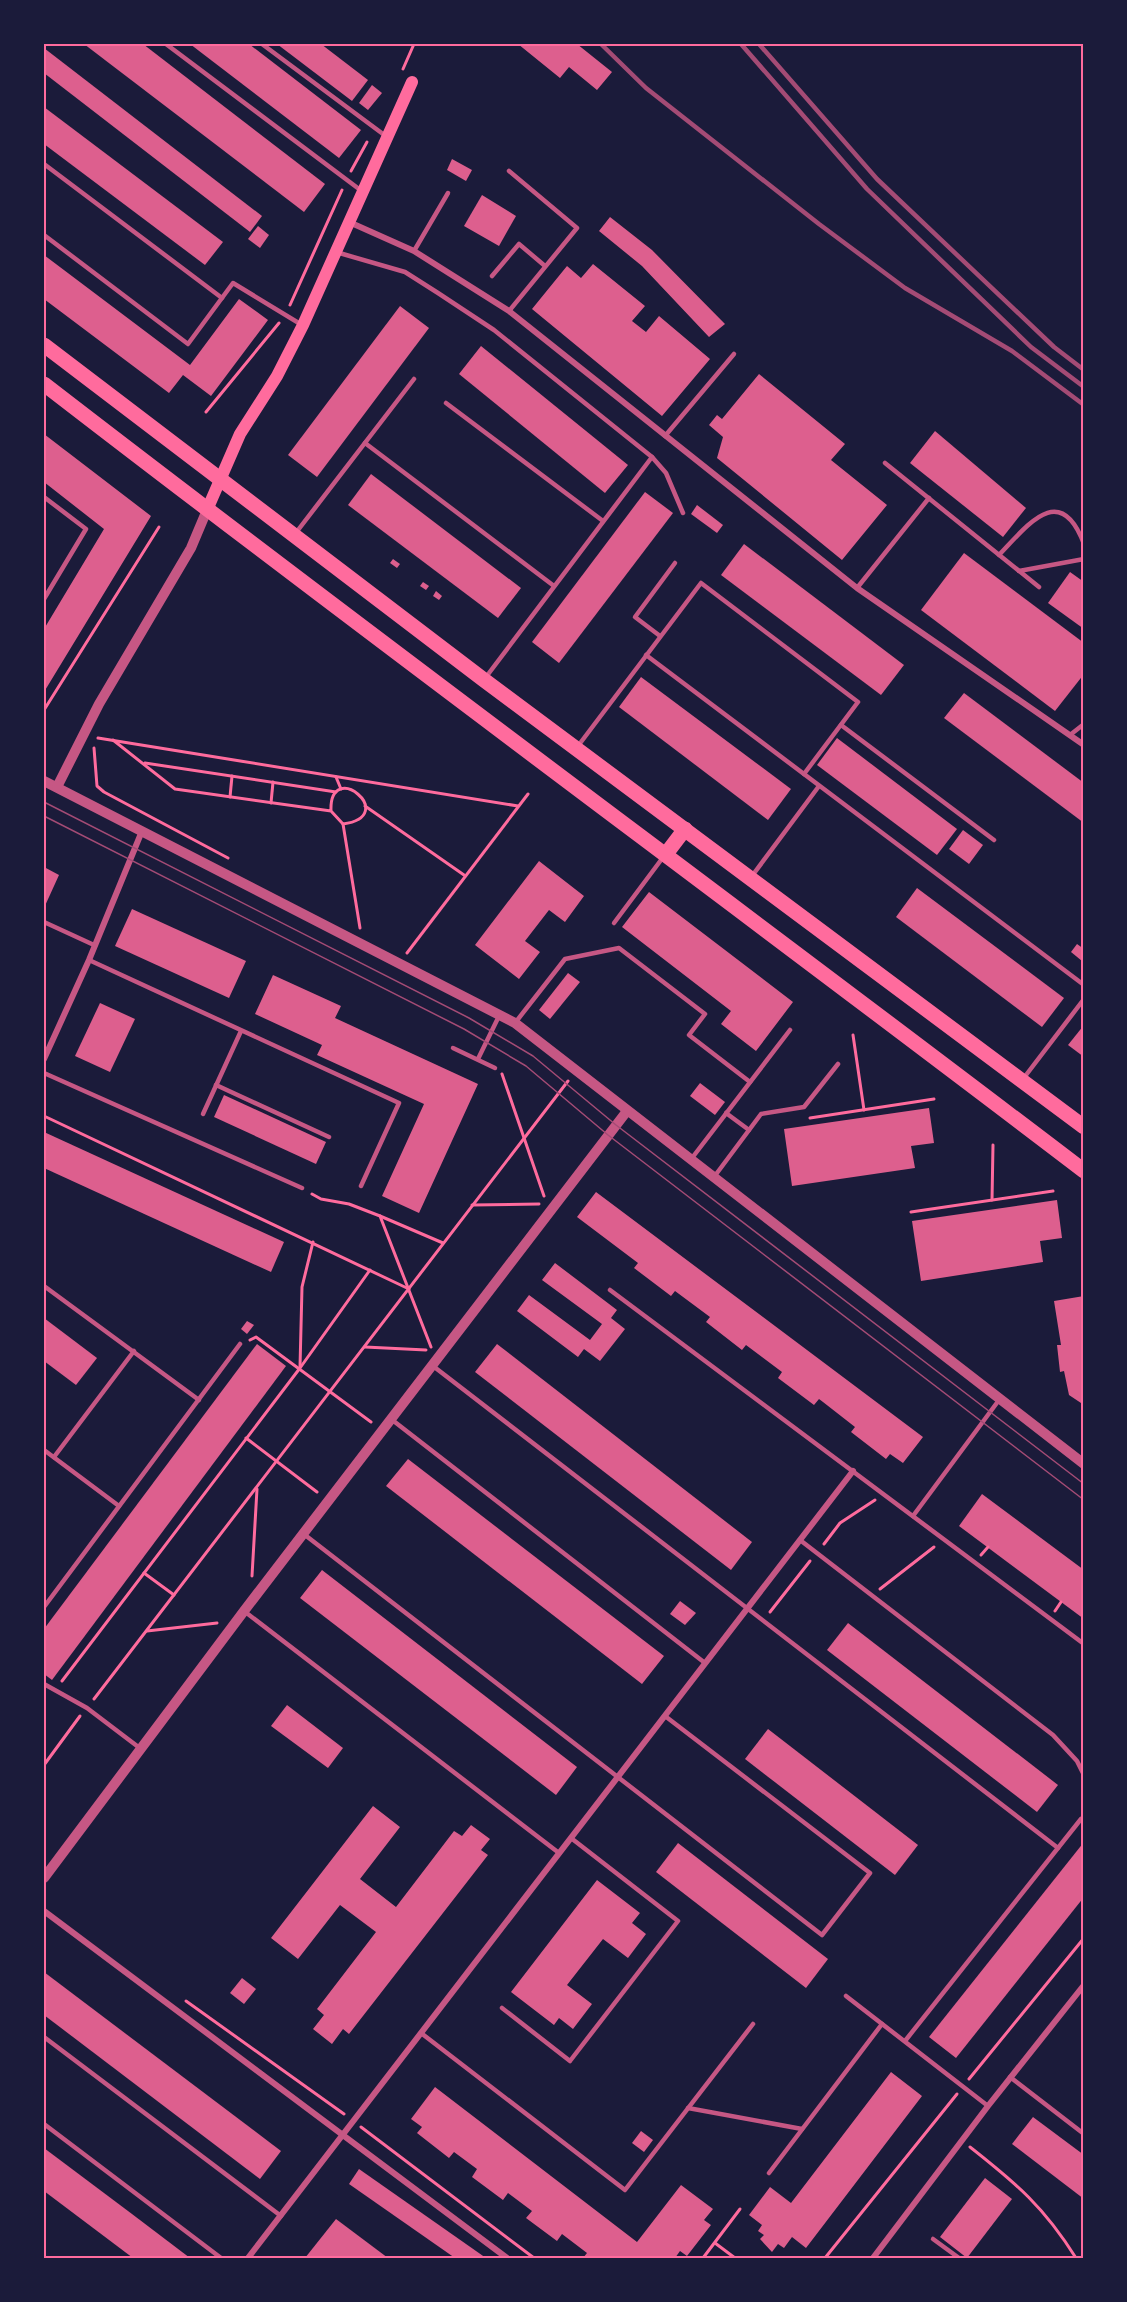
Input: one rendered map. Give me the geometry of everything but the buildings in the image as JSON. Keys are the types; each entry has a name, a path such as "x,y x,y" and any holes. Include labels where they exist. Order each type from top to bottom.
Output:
{"main road":[{"path":"207,510 240,434 277,376 303,325 412,82"},
{"path":"44,345 484,680 1083,1127"},
{"path":"44,384 207,510 666,854 1083,1171"},
{"path":"666,854 685,829"}],"street":[{"path":"349,222 414,251 509,311 857,588 1083,745"},
{"path":"57,787 99,704 192,548 207,510"},
{"path":"44,781 515,1023 1083,1464"},
{"path":"44,1059 89,960 142,831"},
{"path":"44,1877 142,1750 328,1500 627,1111"},
{"path":"248,2259 853,1471"},
{"path":"44,1911 343,2133 507,2259"},
{"path":"873,2259 961,2141 1083,1985"}],"lane":[{"path":"166,44 363,192"},
{"path":"262,44 387,137"},
{"path":"44,164 222,298"},
{"path":"509,171 578,228 509,311"},
{"path":"414,251 448,193"},
{"path":"44,237 188,344 233,283 303,325"},
{"path":"492,276 519,244 545,266"},
{"path":"336,252 405,272 494,330 652,457 666,473 684,513"},
{"path":"665,436 734,354"},
{"path":"294,535 414,379"},
{"path":"446,403 603,521"},
{"path":"365,443 555,586"},
{"path":"484,680 652,457"},
{"path":"885,463 1040,587"},
{"path":"44,497 86,529 44,599"},
{"path":"857,588 929,498"},
{"path":"999,555 1037,515 1049,511 1065,516 1078,530 1083,544"},
{"path":"1019,571 1083,559"},
{"path":"660,636 635,617 675,563"},
{"path":"576,748 701,583 858,702 804,774"},
{"path":"646,655 1083,985"},
{"path":"1070,735 1083,724"},
{"path":"841,725 994,840"},
{"path":"750,878 819,786"},
{"path":"614,923 666,854"},
{"path":"44,922 94,945"},
{"path":"515,1023 565,958 619,948 705,1014 689,1035 750,1082"},
{"path":"89,960 399,1103 361,1186"},
{"path":"1022,1081 1083,999"},
{"path":"477,1059 500,1015"},
{"path":"690,1160 789,1030"},
{"path":"203,1114 241,1031"},
{"path":"453,1048 495,1068"},
{"path":"713,1177 761,1114 804,1107 838,1064"},
{"path":"44,1073 302,1188"},
{"path":"216,1085 328,1137"},
{"path":"726,1113 749,1130"},
{"path":"44,1286 199,1400"},
{"path":"610,1290 1083,1644"},
{"path":"44,1607 240,1344"},
{"path":"54,1457 134,1351"},
{"path":"432,1365 1058,1848"},
{"path":"913,1516 999,1400"},
{"path":"391,1419 705,1663"},
{"path":"44,1450 119,1506"},
{"path":"303,1533 822,1935 870,1873 664,1716"},
{"path":"800,1540 1053,1735 1077,1761 1083,1775"},
{"path":"244,1611 559,1854"},
{"path":"44,1684 87,1708 142,1750"},
{"path":"905,2041 1081,1819"},
{"path":"502,2008 570,2061 678,1921 571,1838"},
{"path":"846,1996 988,2106"},
{"path":"421,2034 626,2190 753,2024"},
{"path":"769,2173 882,2024"},
{"path":"44,2037 280,2216"},
{"path":"1010,2078 1083,2134"},
{"path":"688,2108 802,2129"},
{"path":"44,2124 221,2259"},
{"path":"933,2239 959,2259"}],"path":[{"path":"399,78 414,44"},
{"path":"206,412 286,315 346,181 374,129"},
{"path":"44,710 159,527"},
{"path":"238,862 104,792 97,786 94,738 112,739 518,806"},
{"path":"112,739 175,789 331,811"},
{"path":"144,763 336,792 355,790 363,797 365,806 363,814 355,822 343,824"},
{"path":"230,797 232,776"},
{"path":"336,777 342,790"},
{"path":"271,803 273,782"},
{"path":"336,792 330,801 331,811 343,824 361,927 357,942"},
{"path":"399,964 464,875 528,794"},
{"path":"365,806 464,875"},
{"path":"350,922 370,932"},
{"path":"398,947 408,952"},
{"path":"853,1035 864,1110"},
{"path":"472,1205 546,1204 525,1136 500,1070 495,1068"},
{"path":"44,1765 525,1136 578,1070"},
{"path":"801,1119 934,1100"},
{"path":"44,1116 409,1288"},
{"path":"992,1200 993,1145"},
{"path":"302,1188 321,1199 349,1204 443,1244"},
{"path":"911,1212 1053,1191"},
{"path":"365,1347 432,1350 380,1216"},
{"path":"300,1368 302,1287 313,1242"},
{"path":"55,1690 300,1368 370,1270"},
{"path":"240,1344 256,1337 331,1390 382,1430"},
{"path":"246,1438 328,1500"},
{"path":"252,1580 257,1487"},
{"path":"872,1595 944,1539"},
{"path":"144,1573 174,1596"},
{"path":"147,1631 219,1623"},
{"path":"825,2259 1083,1938"},
{"path":"183,1998 353,2120 534,2259"},
{"path":"961,2141 1035,2200 1057,2228 1076,2259"},
{"path":"703,2259 740,2209"},
{"path":"715,2243 735,2259"}],"tram line":[{"path":"44,802 469,1018 533,1056 616,1125 1084,1484"},
{"path":"44,816 464,1029 526,1066 608,1135 1084,1500"}],"railway":[{"path":"601,44 646,88 819,224 905,288 1012,351 1084,405"},
{"path":"741,44 867,189 1031,347 1084,387"},
{"path":"759,44 877,179 1054,347 1084,370"}]}
